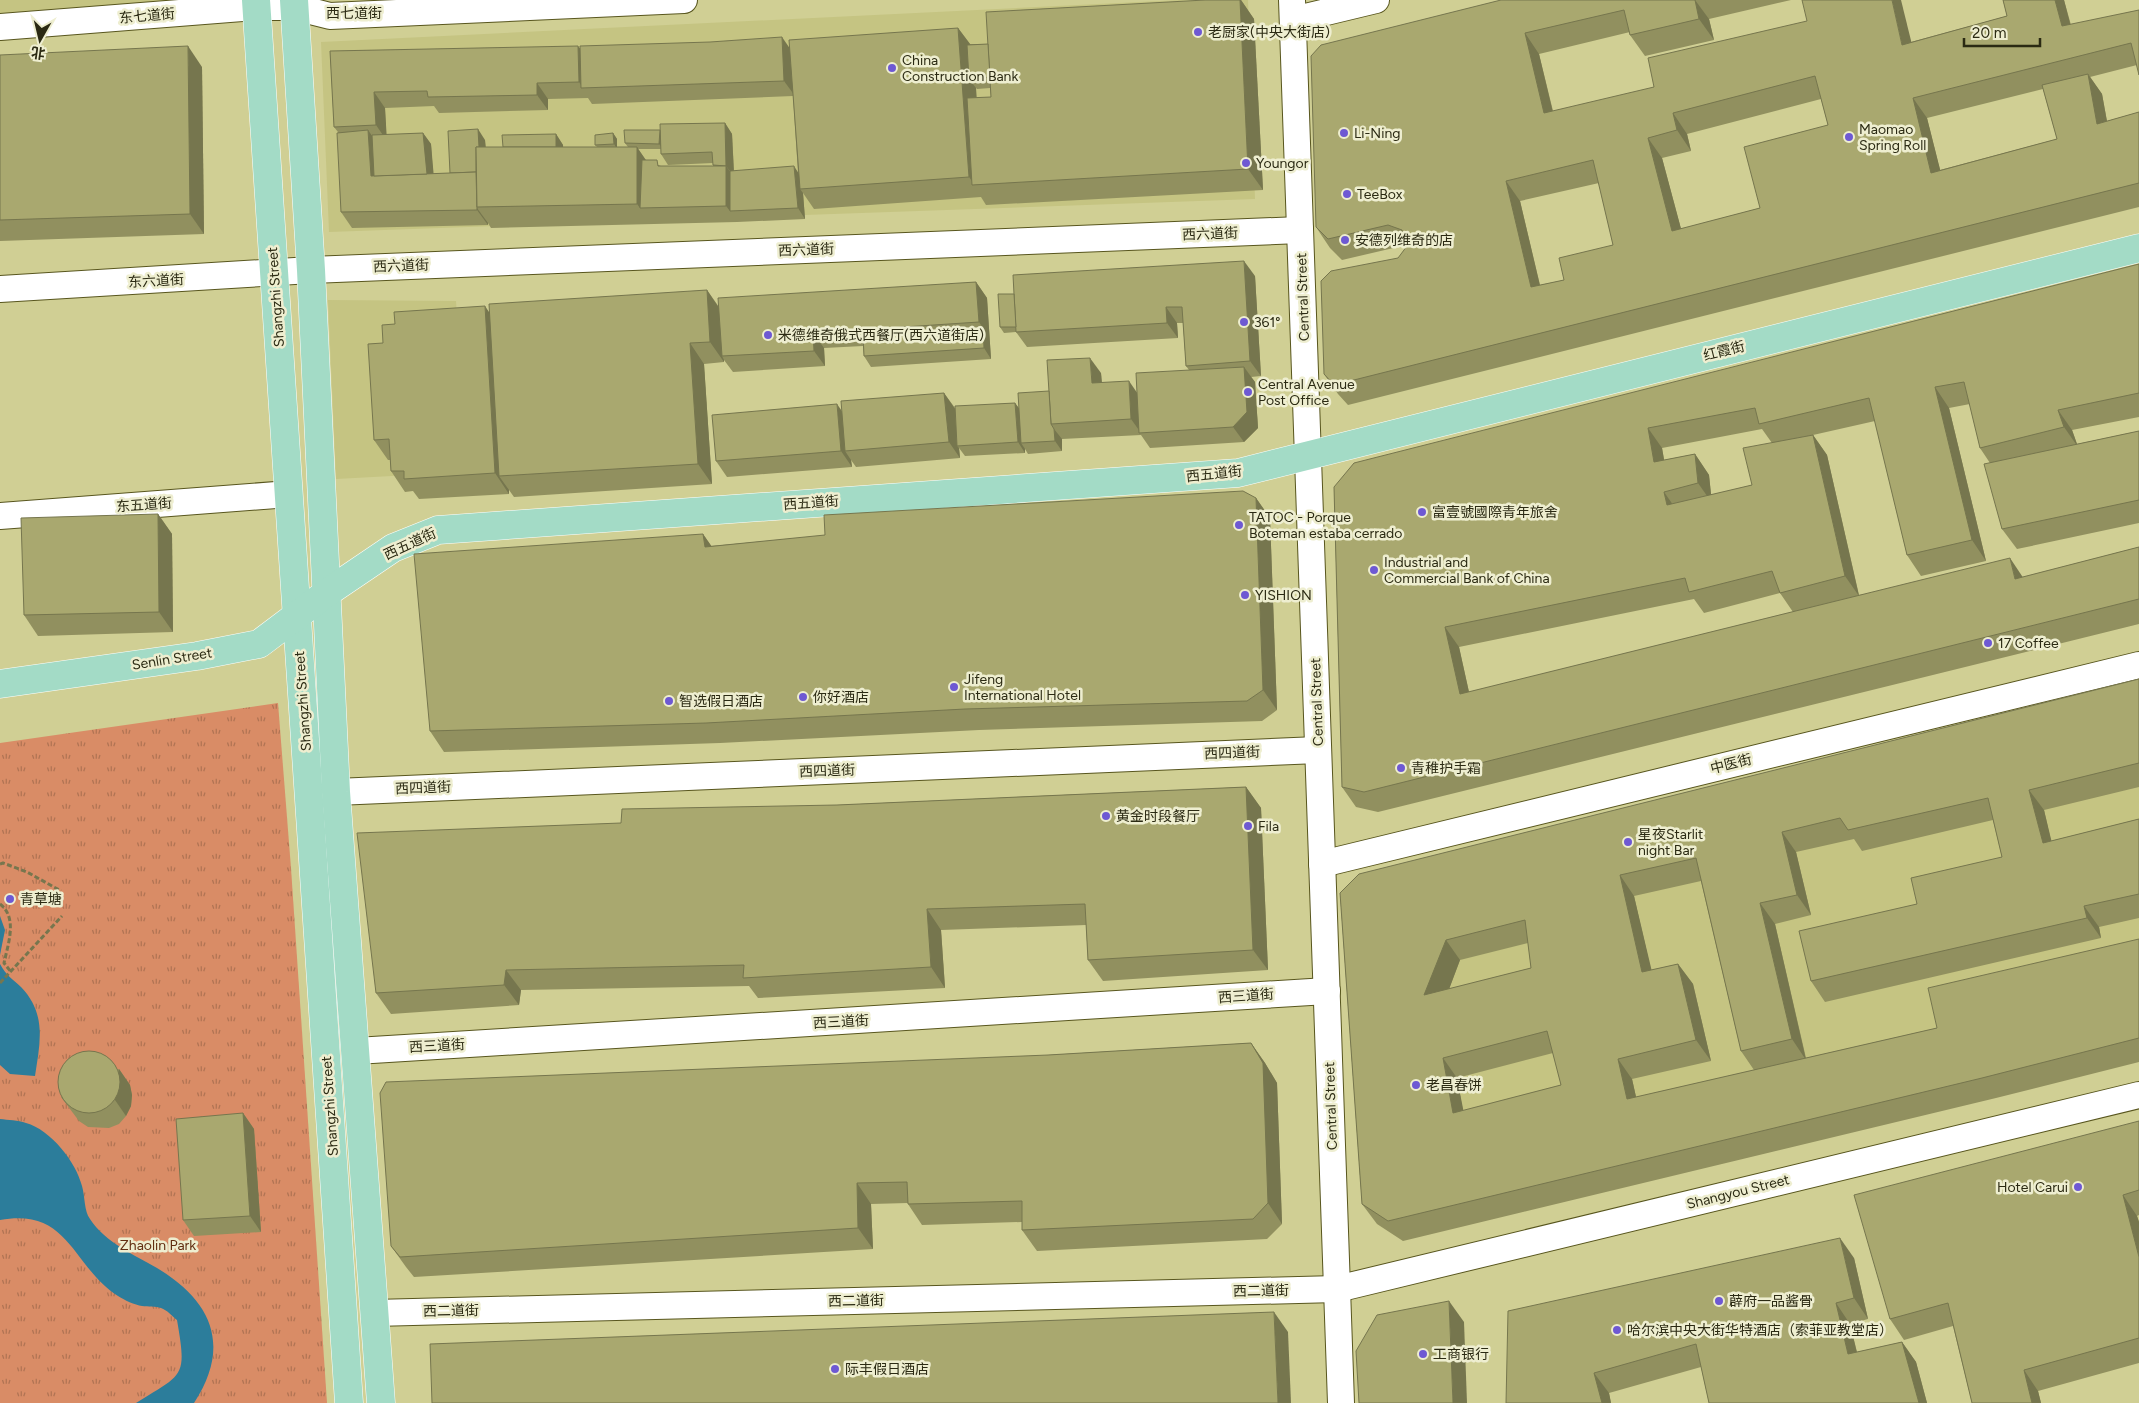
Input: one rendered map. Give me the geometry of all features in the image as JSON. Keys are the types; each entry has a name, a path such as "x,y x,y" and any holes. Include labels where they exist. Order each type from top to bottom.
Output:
{"main road":[{"name":"Shangzhi Street","path":"256,3 349,1403"},
{"name":"Shangzhi Street","path":"294,4 311,270 320,493 328,592 336,792 381,1403"},
{"name":"红霞街","path":"1308,454 2139,248"},
{"name":"西五道街","path":"328,592 393,548 438,530 1238,473 1308,454"},
{"name":"Senlin Street","path":"0,684 197,656 259,644 328,592"}],"street":[{"name":"西七道街","path":"294,4 330,16 684,0"},
{"path":"1293,10 1376,0"},
{"name":"东七道街","path":"0,27 256,3 294,4"},
{"name":"Central Street","path":"1293,10 1341,1403"},
{"name":"西六道街","path":"311,270 1300,230"},
{"name":"东六道街","path":"0,290 274,274 311,270"},
{"name":"东五道街","path":"0,516 289,494"},
{"name":"中医街","path":"1322,864 2139,665"},
{"name":"西四道街","path":"336,792 1318,750"},
{"name":"西三道街","path":"356,1051 1327,991"},
{"name":"Shangyou Street","path":"1337,1289 2139,1095"},
{"name":"西二道街","path":"374,1313 1337,1289"}],"path":[{"path":"0,864 4,863 27,872 61,891"},
{"path":"0,904 8,910 11,920 4,963 10,973"},
{"path":"0,983 62,916"}],"shaded area":[{"path":"0,0 225,0 0,16"},
{"path":"1180,0 1248,0 1255,199 329,232 321,42"},
{"path":"328,300 456,301 466,472 336,479"},
{"path":"2139,716 2139,1053 1419,1216 1409,919"}],"green space":[{"name":"Zhaolin Park","path":"278,703 327,1403 0,1403 0,743"}],"water":[{"name":"青草塘","path":"0,916 5,930 0,955"},
{"path":"0,964 7,975 29,997 35,1008 40,1029 40,1040 35,1076 10,1074 0,1065"},
{"path":"0,1119 26,1123 44,1132 53,1140 68,1157 79,1177 87,1212 96,1227 120,1247 176,1281 192,1295 203,1311 210,1327 213,1344 212,1363 194,1403 136,1403 164,1386 178,1372 182,1353 177,1320 161,1308 139,1305 118,1296 90,1270 68,1242 42,1222 23,1218 0,1220"}],"building":[{"path":"1205,0 1240,0 1248,169 972,185 967,98 991,97 986,12"},
{"path":"1501,0 1695,0 1699,19 1630,35 1624,10 1525,33 1544,113 1654,87 1648,58 1807,21 1802,0 1892,0 1902,45 2007,16 2003,0 2055,0 2062,26 2139,10 2139,75 2131,43 1913,98 1931,173 2057,139 2042,85 2088,74 2097,124 2139,112 2139,183 1334,385 1324,374 1321,281 1331,271 1398,258 1407,246 1402,230 1388,225 1328,239 1316,227 1311,56 1321,45","holes":["1815,76 1828,125 1744,147 1760,208 1672,231 1648,138 1677,130 1673,113","1593,160 1613,245 1559,258 1564,280 1531,287 1506,181"]},
{"path":"958,28 969,177 800,189 789,40"},
{"path":"782,37 784,81 581,88 580,46 710,42"},
{"path":"988,44 990,77 969,79 967,45"},
{"path":"188,46 190,214 0,220 0,55"},
{"path":"578,46 579,82 537,83 537,95 428,97 427,91 374,92 376,125 334,127 330,51"},
{"path":"725,123 726,166 713,165 712,152 661,154 660,124"},
{"path":"478,129 479,147 476,147 476,172 450,173 448,131"},
{"path":"368,130 371,176 476,172 477,210 341,212 337,133"},
{"path":"624,130 660,130 659,144 625,143"},
{"path":"423,133 427,174 374,176 372,135"},
{"path":"613,133 614,144 595,145 595,135"},
{"path":"556,134 556,147 503,147 502,135"},
{"path":"476,147 637,147 637,204 477,207"},
{"path":"642,160 657,160 658,166 726,166 726,206 640,208"},
{"path":"794,166 798,208 730,211 730,171"},
{"path":"1244,261 1250,361 1186,366 1182,307 1166,307 1167,323 1016,332 1013,275"},
{"path":"2139,264 2139,393 2058,410 2064,427 1980,448 1964,382 1935,387 1972,540 1907,555 1869,398 1759,424 1755,408 1648,428 1654,462 1695,454 1698,483 1664,492 1667,505 1752,485 1743,448 1813,435 1845,576 1780,593 1772,571 1689,592 1685,578 1445,627 1460,694 2010,558 2015,579 2139,547 2139,599 1364,792 1342,787 1334,487 1354,463"},
{"path":"976,282 979,322 813,333 814,351 722,356 718,298"},
{"path":"707,290 710,342 690,343 698,464 499,476 489,304"},
{"path":"998,294 1014,294 1016,327 1000,327"},
{"path":"485,306 495,473 404,479 404,471 391,471 389,439 374,440 368,344 383,343 382,325 395,324 394,312"},
{"path":"983,328 984,348 864,356 863,335"},
{"path":"1090,358 1092,383 1129,381 1131,419 1051,424 1047,360"},
{"path":"1244,367 1247,412 1233,427 1139,433 1136,373"},
{"path":"1049,391 1051,424 1054,429 1055,441 1021,443 1018,393"},
{"path":"944,393 949,442 845,451 841,401"},
{"path":"1015,403 1018,442 957,446 955,406"},
{"path":"837,404 841,451 716,461 712,415"},
{"path":"2139,431 2139,500 2002,529 1984,464"},
{"path":"1243,491 1256,498 1263,690 1247,701 965,709 706,723 430,731 414,554 703,534 705,547 825,535 824,515"},
{"path":"158,514 159,612 24,615 21,518"},
{"path":"2139,679 2139,763 2029,790 2043,843 2139,819 2139,894 2084,906 2087,918 1811,981 1799,931 1917,904 1911,878 2002,857 1988,798 1848,830 1840,818 1782,832 1797,895 1760,903 1792,1039 1741,1051 1696,858 1620,875 1642,972 1678,964 1696,1040 1618,1059 1627,1099 1937,1028 1928,988 2139,939 2139,1038 1982,1078 1388,1221 1362,1204 1340,893 1359,874","holes":["1525,920 1531,968 1424,995 1446,940","1547,1031 1561,1085 1453,1113 1443,1058"]},
{"path":"1246,787 1253,950 1088,960 1085,904 927,909 931,967 743,978 744,965 506,970 504,985 376,993 357,833 621,823 622,809 837,805"},
{"path":"1251,1043 1263,1063 1268,1203 1253,1219 1022,1230 1022,1201 908,1204 907,1182 857,1183 858,1228 400,1257 391,1246 380,1093 386,1082 1048,1055"},
{"path":"83,1051 95,1051 111,1060 118,1070 120,1082 118,1094 111,1104 95,1113 83,1113 72,1108 63,1099 58,1088 58,1076 63,1065 72,1056"},
{"path":"243,1113 250,1216 183,1220 176,1119"},
{"path":"2139,1121 2139,1190 2123,1195 2139,1257 2139,1338 2024,1370 2032,1403 1972,1403 1948,1303 1890,1319 1854,1195"},
{"path":"1840,1238 1854,1298 1836,1303 1848,1354 1902,1342 1919,1403 1709,1403 1696,1344 1594,1373 1602,1403 1506,1403 1508,1311"},
{"name":"工商银行","path":"1449,1301 1453,1403 1359,1403 1356,1351 1377,1315"},
{"path":"1274,1312 1278,1403 432,1403 430,1344"}],"place":[{"name":"老厨家(中央大街店)","path":"1198,32"},
{"name":"China Construction Bank","path":"892,68"},
{"name":"Li-Ning","path":"1344,133"},
{"name":"Maomao Spring Roll","path":"1849,137"},
{"name":"Youngor","path":"1246,163"},
{"name":"TeeBox","path":"1347,194"},
{"name":"安德列维奇的店","path":"1345,240"},
{"name":"361°","path":"1244,322"},
{"name":"米德维奇俄式西餐厅(西六道街店)","path":"768,335"},
{"name":"Central Avenue Post Office","path":"1248,392"},
{"name":"富壹號國際青年旅舍","path":"1422,512"},
{"name":"TATOC - Porque Boteman estaba cerrado","path":"1239,525"},
{"name":"Industrial and Commercial Bank of China","path":"1374,570"},
{"name":"YISHION","path":"1245,595"},
{"name":"17 Coffee","path":"1988,643"},
{"name":"Jifeng International Hotel","path":"954,687"},
{"name":"你好酒店","path":"803,697"},
{"name":"智选假日酒店","path":"669,701"},
{"name":"青稚护手霜","path":"1401,768"},
{"name":"黄金时段餐厅","path":"1106,816"},
{"name":"Fila","path":"1248,826"},
{"name":"星夜Starlit night Bar","path":"1628,842"},
{"name":"青草塘","path":"10,899"},
{"name":"老昌春饼","path":"1416,1085"},
{"name":"Hotel Carui","path":"2078,1187"},
{"name":"薜府一品酱骨","path":"1719,1301"},
{"name":"哈尔滨中央大街华特酒店（索菲亚教堂店）","path":"1617,1330"},
{"name":"工商银行","path":"1423,1354"},
{"name":"际丰假日酒店","path":"835,1369"}]}
